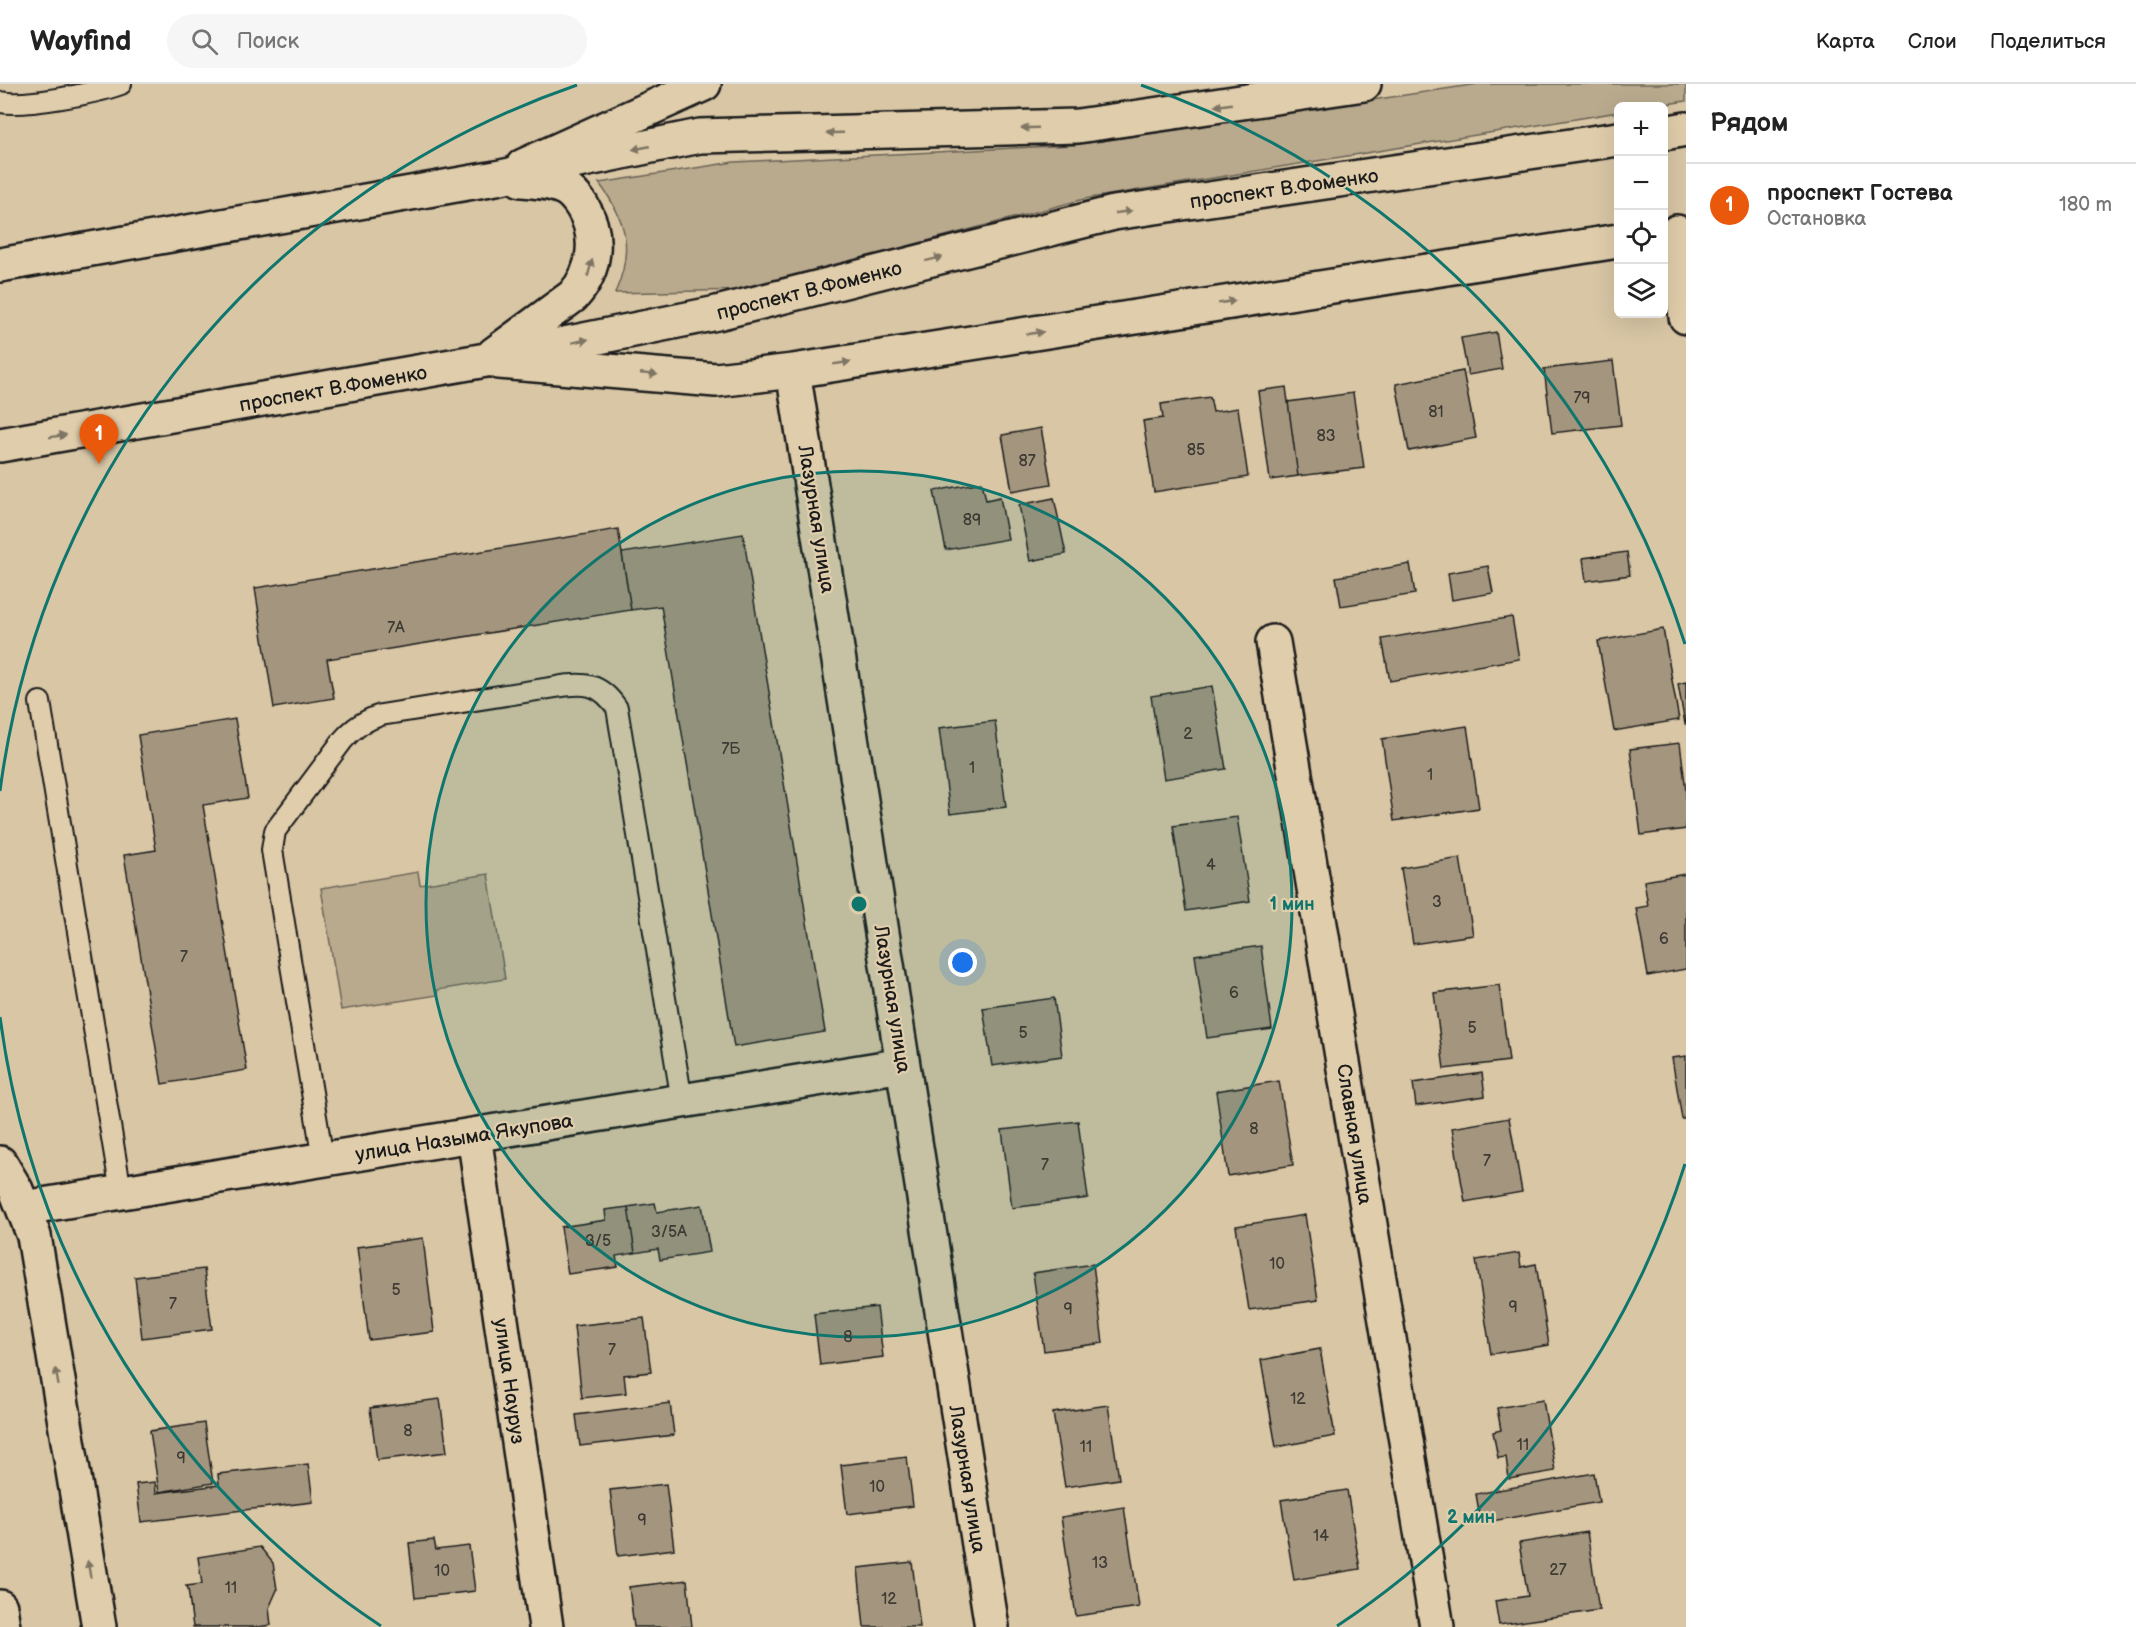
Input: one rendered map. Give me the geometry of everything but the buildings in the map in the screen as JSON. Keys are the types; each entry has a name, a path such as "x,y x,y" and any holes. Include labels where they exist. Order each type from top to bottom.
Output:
{"street":[{"path":"496,178 704,84"},
{"path":"0,265 496,178 700,136 1078,126 1364,84"},
{"path":"1668,132 1686,129"},
{"name":"проспект В.Фоменко","path":"0,445 486,360 717,313 1114,213 1614,140"},
{"path":"486,360 573,296 584,285 590,272 594,249 590,219 570,191 555,183 496,178"},
{"path":"1675,232 1686,317"},
{"path":"486,360 716,380 793,371 1614,242"},
{"name":"Лазурная улица","path":"793,371 992,1627"},
{"name":"Славная улица","path":"1273,642 1437,1627"},
{"name":"улица Назыма Якупова","path":"24,1208 903,1065"},
{"name":"улица Науруз","path":"474,1135 546,1627"},
{"path":"0,1163 16,1190 34,1236 99,1627"},
{"path":"0,1607 3,1627"}],"lane":[{"path":"0,102 23,104 103,90 122,84"},
{"path":"323,1159 272,850 275,831 351,731 369,719 381,715 545,688 574,684 589,685 600,689 618,708 682,1101"},
{"path":"40,702 121,1192"}],"shaded area":[{"path":"1478,84 1686,84 1686,101 1668,104 1614,102 1614,113 1084,199 742,290 615,293 624,263 625,236 616,210 599,183 734,162 1074,145"},
{"path":"418,872 420,885 488,874 505,979 437,990 438,995 341,1010 321,888"}],"place":[{"name":"проспект Гостева","path":"99,464"}]}
